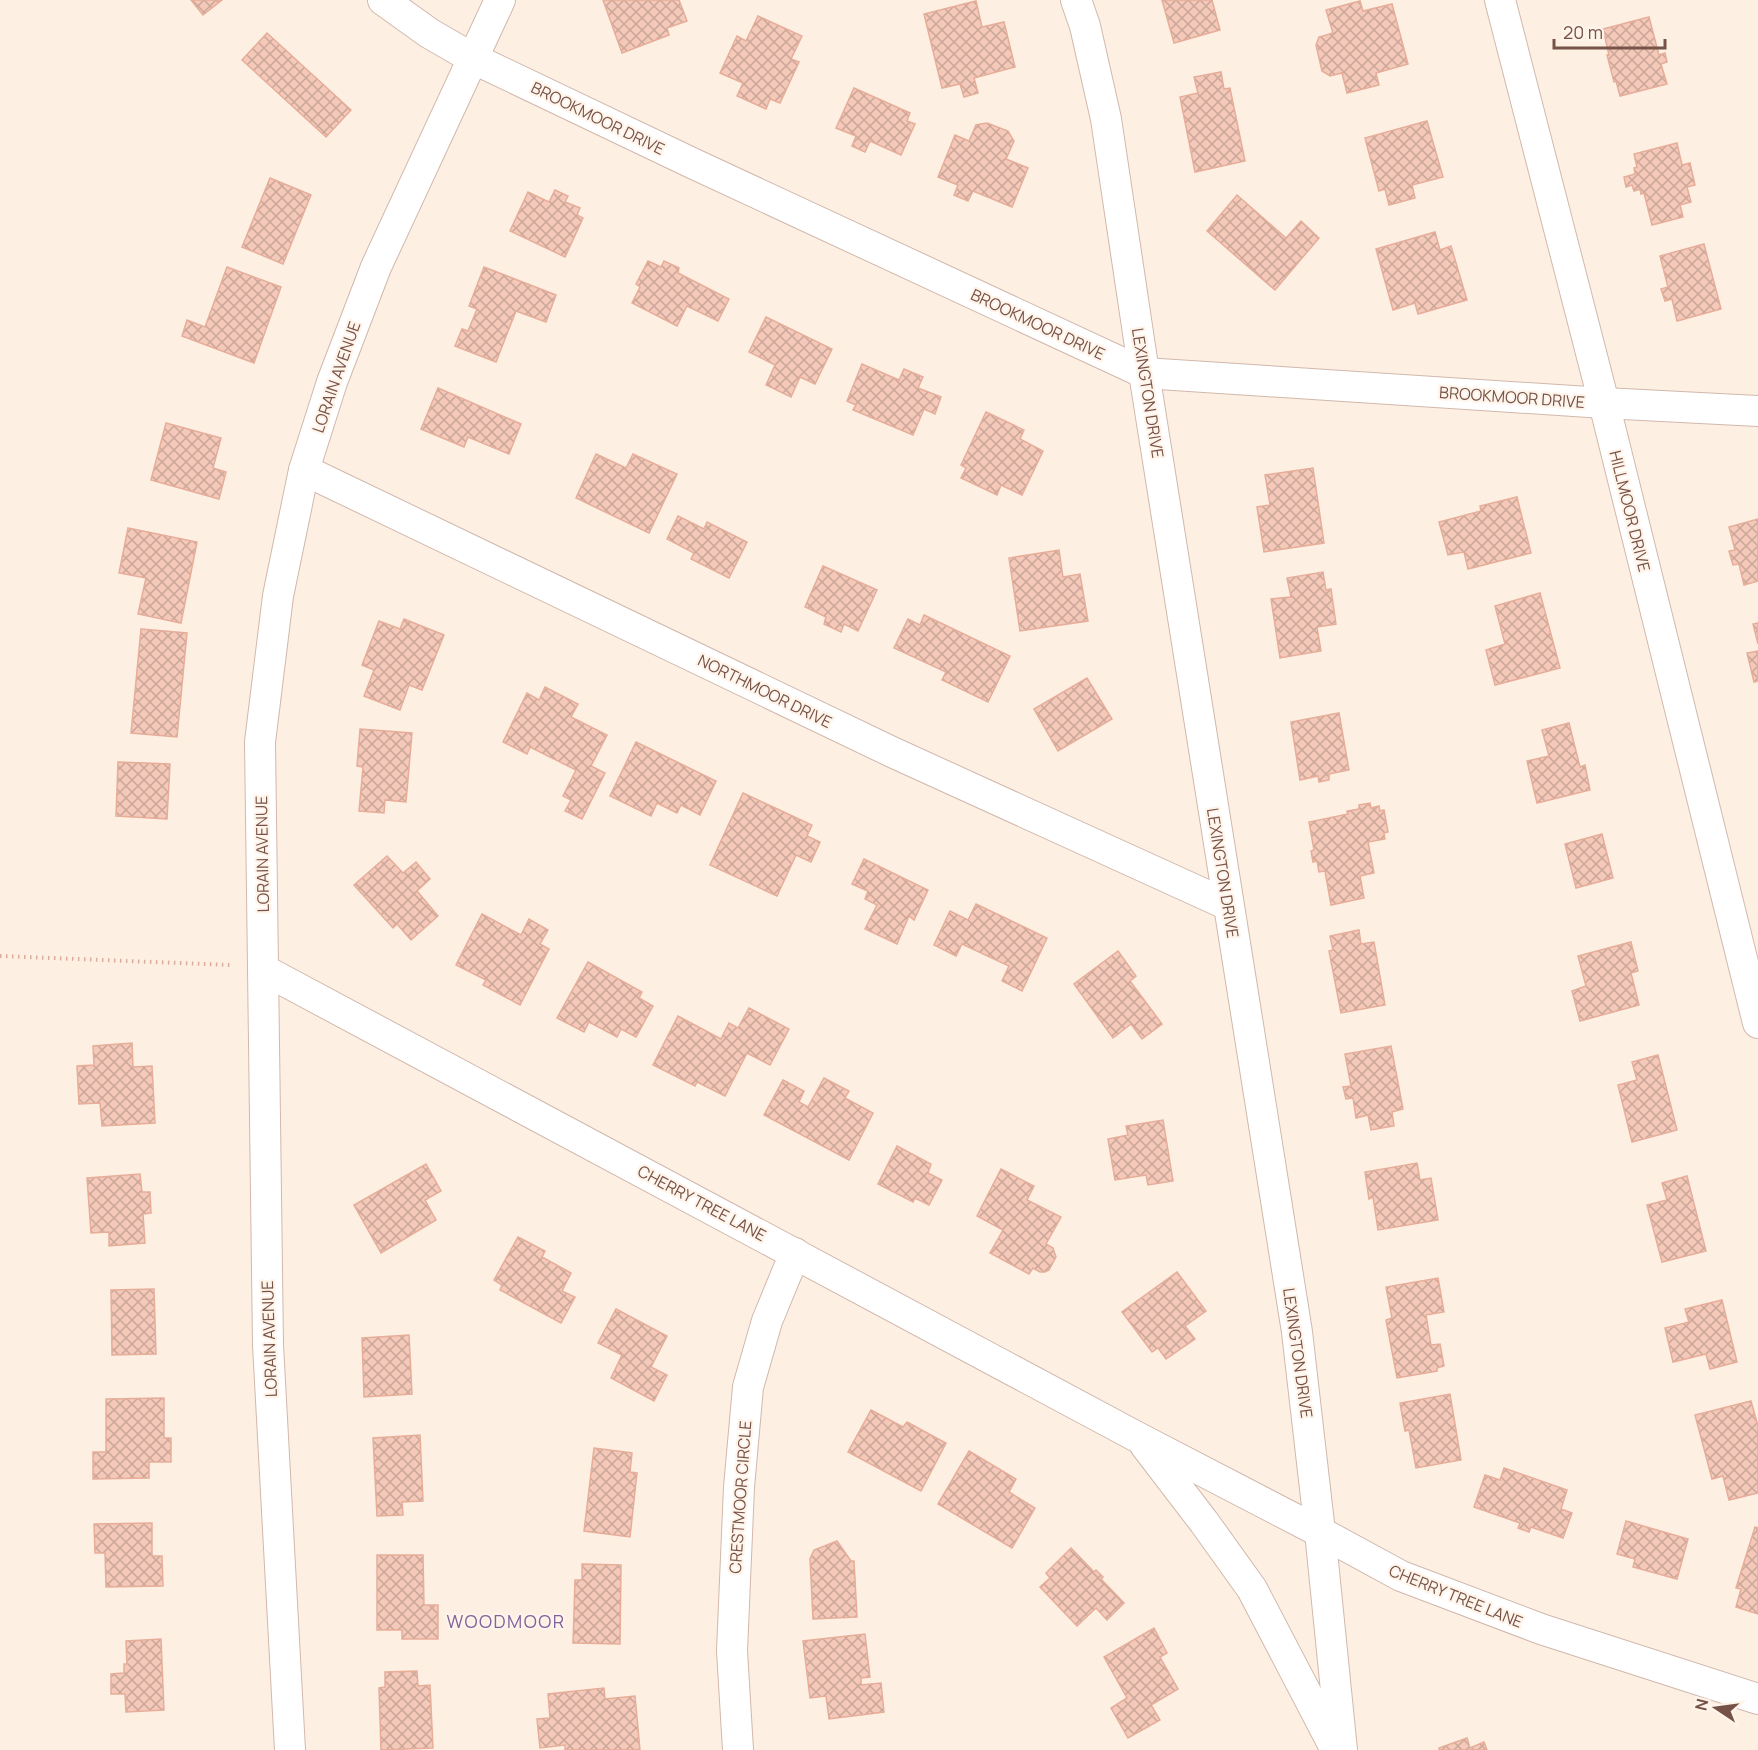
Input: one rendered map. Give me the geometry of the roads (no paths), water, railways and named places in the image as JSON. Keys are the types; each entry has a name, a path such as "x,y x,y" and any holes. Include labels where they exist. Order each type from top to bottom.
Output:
{"street":[{"name":"BROOKMOOR DRIVE","path":"383,0 429,33 472,58 1144,373 1758,411"},
{"name":"LORAIN AVENUE","path":"290,1750 268,1345 260,742 278,596 304,470 332,382 376,267 500,0"},
{"name":"LEXINGTON DRIVE","path":"1076,0 1085,26 1106,119 1144,373 1297,1332 1342,1750"},
{"name":"HILLMOOR DRIVE","path":"1500,0 1604,403 1758,1023"},
{"name":"NORTHMOOR DRIVE","path":"304,470 892,752 1228,905"},
{"name":"CHERRY TREE LANE","path":"264,970 1401,1576 1541,1629 1758,1699"},
{"name":"CRESTMOOR CIRCLE","path":"738,1750 732,1651 739,1487 748,1387 767,1321 795,1253"},
{"name":"CHERRY TREE LANE","path":"1139,1438 1252,1589 1336,1750"}],"district":[{"name":"WOODMOOR","path":"506,1621"}]}
